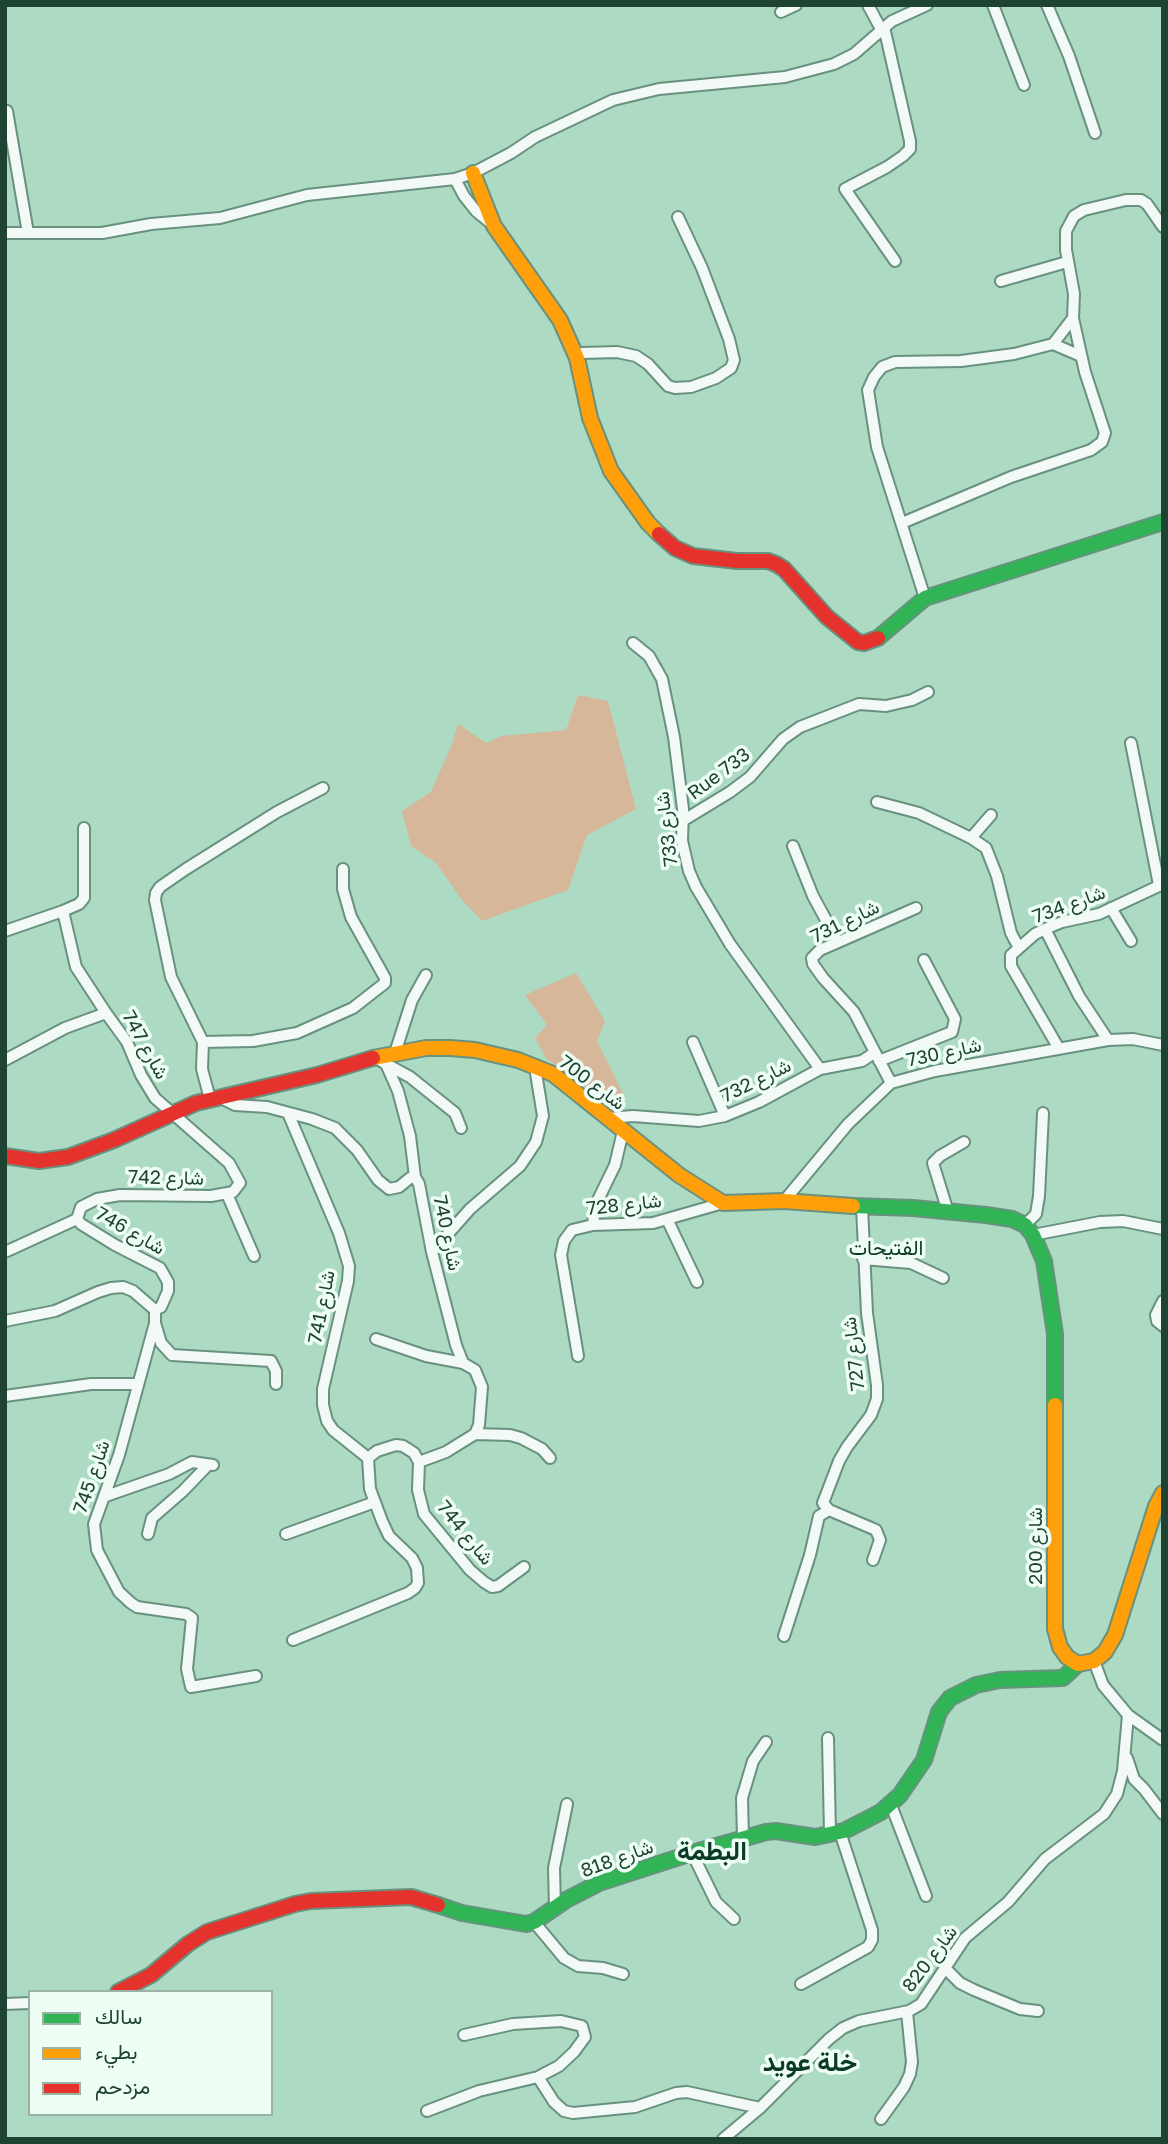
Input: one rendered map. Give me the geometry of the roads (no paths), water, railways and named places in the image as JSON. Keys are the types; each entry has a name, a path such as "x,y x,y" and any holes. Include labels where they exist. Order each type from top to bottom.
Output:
{"street":[{"path":"781,12 796,5"},
{"path":"868,5 883,28 910,149 887,167 845,189 895,261"},
{"path":"5,233 102,233 220,218 307,195 455,179 473,173 535,137 613,100 659,89 765,80 821,69 854,54 883,28 927,5"},
{"path":"993,5 1024,85"},
{"path":"1047,5 1069,56 1095,134"},
{"path":"7,111 28,233"},
{"path":"473,173 494,226 560,320 578,366 590,418 611,471 648,523 675,548 693,556 768,561 776,564 784,569 827,617 858,642 875,640 925,598 1162,526"},
{"path":"455,179 476,211 494,226"},
{"path":"902,523 1011,477 1091,450 1102,442 1105,433 1081,356 1073,318 1074,294 1066,231 1074,216 1084,210 1126,200 1141,200 1151,208 1163,227"},
{"path":"578,366 595,354 617,352 636,356 668,386 675,388 691,387 708,381 731,368 734,360 729,338 702,268 678,217"},
{"path":"1001,281 1068,262"},
{"path":"1053,344 1073,318"},
{"path":"925,598 877,447 868,390 883,367 895,362 961,361 1053,344 1081,356"},
{"name":"شارع 733","path":"633,643 649,656 662,680 674,737 684,820 682,841 688,871 695,887 730,944 820,1069"},
{"name":"Rue 733","path":"684,820 740,785 762,766 793,730 859,704 886,706 912,700 928,692"},
{"path":"1130,743 1161,884"},
{"path":"216,1098 202,1069 203,1042 171,977 155,900 158,890 277,812 323,788"},
{"path":"877,802 919,813 986,848 1006,916 1019,948"},
{"path":"971,838 991,815"},
{"path":"5,931 63,911 79,904 85,898 84,828"},
{"path":"793,846 813,896 838,942"},
{"path":"203,1042 253,1041 297,1033 353,1008 385,983 351,917 345,898 343,870"},
{"name":"شارع 734","path":"1058,1048 1011,966 1011,955 1045,929 1062,922 1099,914 1161,884"},
{"name":"شارع 731","path":"891,1083 849,1004 813,964 814,954 916,908"},
{"path":"1111,908 1130,941"},
{"path":"63,911 76,967 106,1013"},
{"path":"1045,929 1079,996 1108,1040"},
{"name":"شارع 732","path":"608,1118 633,1116 699,1121 725,1116 759,1102 820,1069 862,1061 952,1032 955,1019 924,960"},
{"path":"415,1177 407,1124 385,1058 426,975"},
{"name":"شارع 747","path":"5,1060 65,1028 106,1013 127,1042 141,1075 155,1098 173,1113"},
{"name":"شارع 730","path":"785,1201 848,1124 891,1083 935,1071 1108,1040 1133,1040 1163,1045"},
{"path":"693,1042 725,1116"},
{"name":"شارع 700","path":"5,1156 39,1161 68,1157 216,1098 426,1048 475,1050 518,1060 564,1082 679,1175 723,1203"},
{"path":"385,1058 455,1112 461,1128"},
{"path":"432,1252 470,1209 520,1166 536,1142 543,1116 535,1067"},
{"name":"شارع 740","path":"216,1098 243,1107 267,1107 288,1112 335,1128 357,1150 384,1187 396,1188 415,1177 419,1184 432,1252 463,1363 475,1370 482,1387 479,1425 475,1434"},
{"name":"شارع 741","path":"288,1112 339,1233 349,1266 348,1281 323,1389 323,1405 327,1421 333,1430 368,1458"},
{"name":"شارع 742","path":"5,1251 77,1219 81,1207 97,1199 112,1196 199,1197 227,1194 237,1189 239,1178 229,1163 173,1113"},
{"path":"1029,1230 1036,1214 1039,1196 1043,1113"},
{"path":"593,1225 595,1206 615,1165 623,1132"},
{"path":"948,1212 933,1163 964,1142"},
{"path":"227,1194 254,1255"},
{"path":"723,1203 785,1201 948,1212 1012,1219 1029,1230 1123,1221 1163,1229"},
{"name":"شارع 728","path":"578,1356 562,1255 564,1241 572,1230 593,1225 622,1225 667,1219 723,1203"},
{"name":"شارع 727","path":"783,1636 820,1516 830,1510 823,1503 842,1454 870,1415 877,1399 863,1259 862,1208"},
{"name":"شارع 746","path":"77,1219 89,1230 160,1268 165,1274 169,1291 162,1307 155,1310 155,1323"},
{"path":"667,1219 697,1282"},
{"name":"شارع 200","path":"1029,1230 1044,1261 1055,1334 1055,1629 1060,1647 1067,1657 1078,1664"},
{"path":"863,1259 911,1263 943,1278"},
{"path":"5,1321 55,1311 111,1288 123,1287 133,1291 155,1310"},
{"path":"1163,1301 1156,1315 1157,1321 1163,1326"},
{"path":"155,1323 161,1343 172,1354 271,1361 276,1371 276,1384"},
{"name":"شارع 745","path":"155,1323 128,1426 93,1532 101,1561 119,1592 131,1603 186,1614 192,1618 187,1669 191,1687 256,1676"},
{"path":"376,1339 426,1356 463,1363"},
{"path":"5,1396 91,1384 137,1384"},
{"path":"293,1640 408,1593 418,1583 417,1567 412,1558 389,1536 375,1502 369,1479 368,1458 387,1447 403,1446 414,1453 419,1462 446,1452 475,1434 521,1438 550,1458"},
{"path":"106,1496 169,1474 192,1462 210,1465 152,1518 148,1534"},
{"name":"شارع 744","path":"419,1462 418,1490 424,1514 470,1570 492,1587 505,1583 524,1567"},
{"path":"1078,1664 1094,1661 1105,1652 1115,1635 1156,1506 1163,1493"},
{"path":"286,1534 375,1502"},
{"path":"830,1510 876,1530 880,1540 873,1560"},
{"path":"1094,1661 1103,1685 1128,1715 1163,1741"},
{"name":"شارع 818","path":"534,1922 599,1883 692,1853 776,1831 803,1836 835,1833 865,1821 891,1805 924,1760 939,1712 950,1698 975,1685 1000,1680 1063,1678 1078,1664"},
{"name":"شارع 820","path":"723,2139 760,2108 843,2028 859,2021 908,2012 921,2004 965,1938 1008,1902 1045,1859 1091,1824 1112,1804 1123,1771 1128,1715"},
{"path":"801,1984 868,1947 872,1940 872,1930 835,1833 828,1738"},
{"path":"743,1839 742,1798 753,1761 766,1742"},
{"path":"1126,1749 1134,1779 1163,1814"},
{"path":"555,1908 554,1868 567,1804"},
{"path":"891,1805 926,1896"},
{"path":"692,1853 716,1902 734,1919"},
{"path":"122,1990 151,1975 207,1932 278,1909 311,1901 411,1897 462,1913 526,1924 534,1922 564,1958 578,1966 603,1968 623,1974"},
{"path":"945,1968 960,1983 974,1990 1020,2009 1038,2011"},
{"path":"5,2004 28,2003"},
{"path":"881,2119 910,2074 912,2062 908,2012"},
{"path":"427,2111 479,2091 538,2077 559,2066 574,2052 585,2036 582,2025 561,2021 492,2027 464,2035"},
{"path":"538,2077 554,2102 564,2111 573,2113 635,2107 687,2092 760,2108"}],"district":[{"name":"الفتيحات","path":"886,1248"},
{"name":"البطمة","path":"712,1852"},
{"name":"خلة عويد","path":"810,2063"}]}
